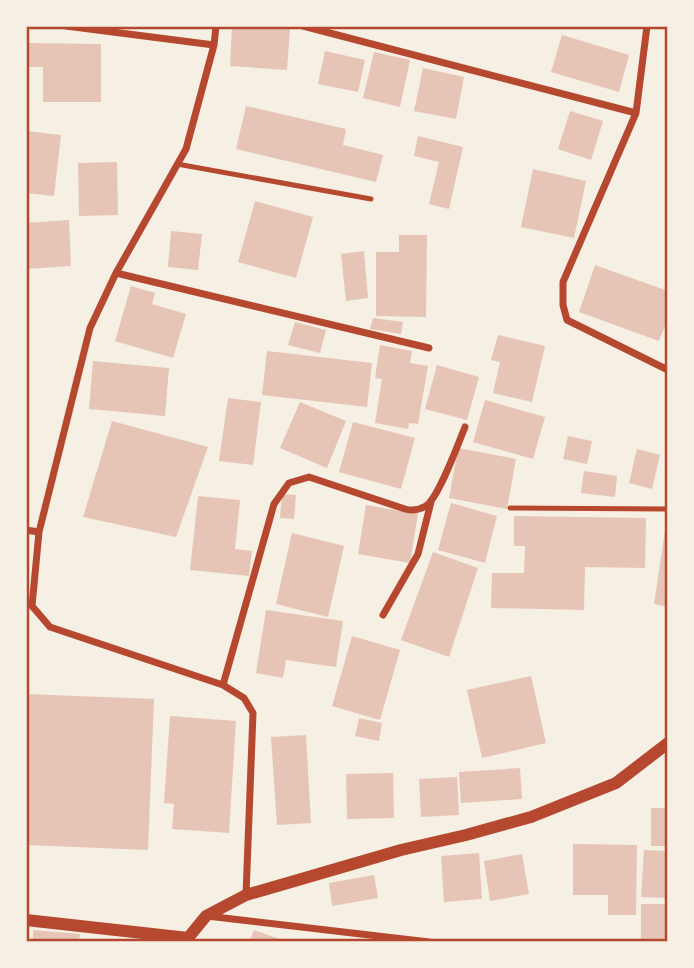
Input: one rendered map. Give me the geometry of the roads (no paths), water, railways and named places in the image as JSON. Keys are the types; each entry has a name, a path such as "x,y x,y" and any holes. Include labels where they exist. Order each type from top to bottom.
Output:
{"street":[{"path":"66,26 214,45"},
{"path":"215,26 214,45 186,149 116,273 90,328 39,532 32,606 50,627 223,685 244,698 253,713 246,895"},
{"path":"303,26 636,113"},
{"path":"647,26 636,113 563,282 563,305 567,320 668,370"},
{"path":"116,273 429,348"},
{"path":"383,615 418,554 431,501 465,427"},
{"path":"223,685 274,504 289,483 309,477 411,510 431,501"},
{"path":"26,530 39,532"},
{"path":"26,920 190,940 206,916 246,895 401,850 531,817 615,783 668,744"},
{"path":"206,916 429,942"}],"lane":[{"path":"177,164 371,199"},
{"path":"510,508 668,509"}]}
